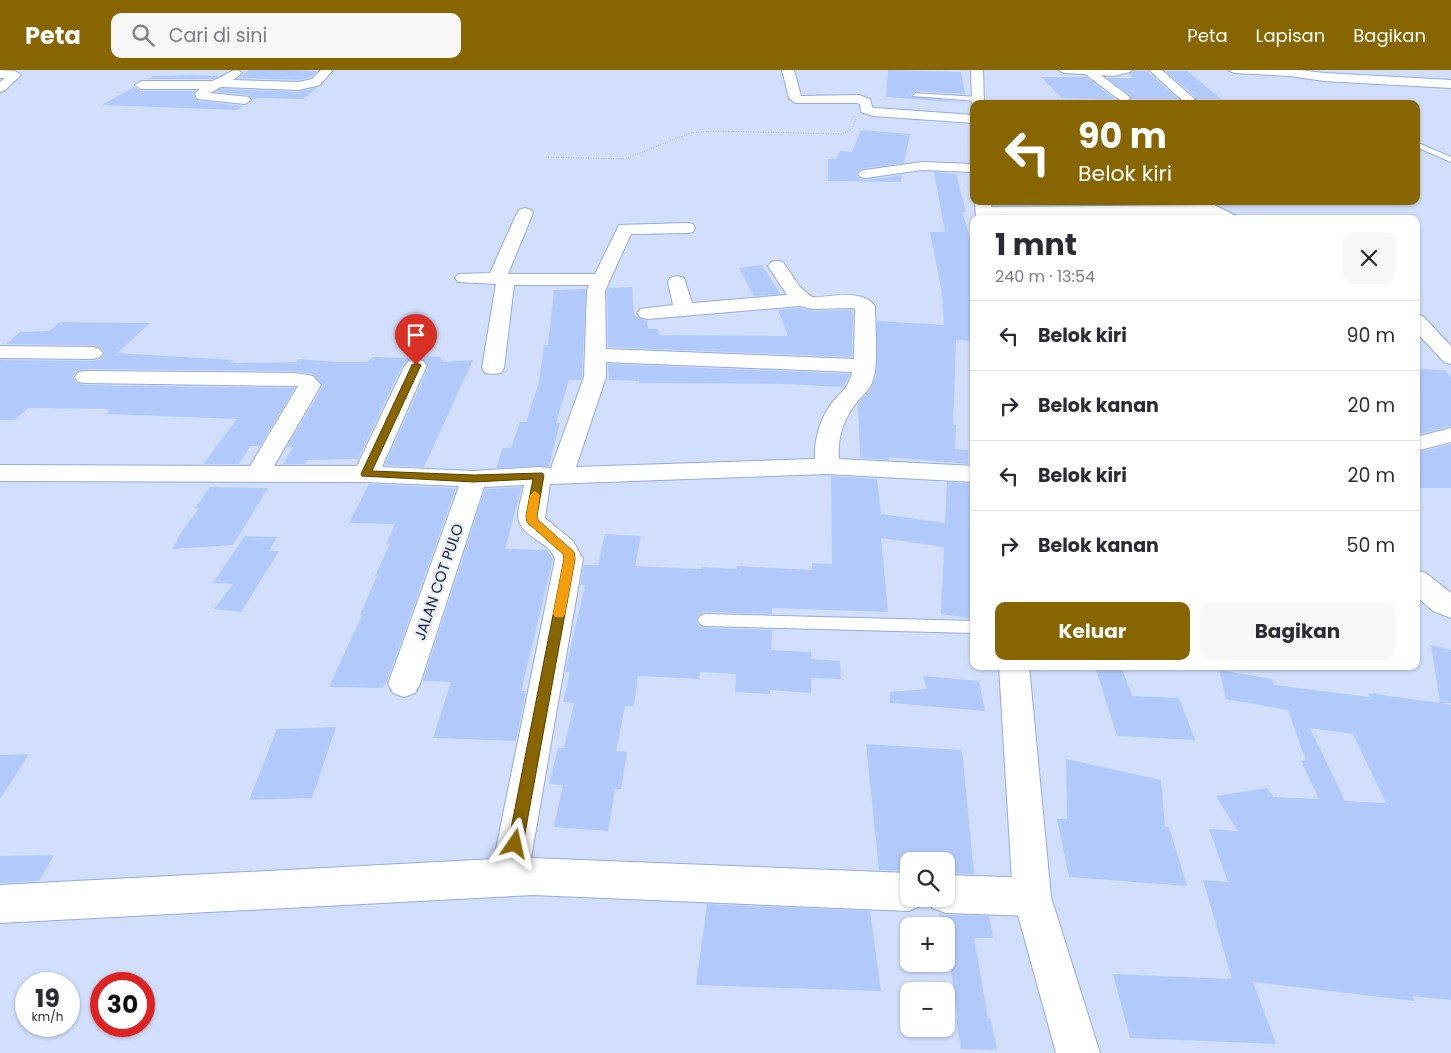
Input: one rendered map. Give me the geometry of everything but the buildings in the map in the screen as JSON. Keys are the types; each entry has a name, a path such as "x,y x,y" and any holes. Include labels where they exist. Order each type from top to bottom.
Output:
{"street":[{"path":"241,70 201,93 201,96 250,100"},
{"path":"141,85 299,86 316,82 327,70"},
{"path":"788,70 795,98 808,100 859,99 866,102 866,109 868,111 970,119"},
{"path":"976,100 977,70"},
{"path":"1064,70 1089,72 1126,70"},
{"path":"1155,70 1191,100"},
{"path":"1234,70 1290,72 1324,77 1451,84"},
{"path":"0,74 17,72"},
{"path":"0,88 14,77 17,72"},
{"path":"1089,72 1125,98"},
{"path":"143,99 166,84"},
{"path":"921,108 970,105"},
{"path":"864,174 922,166 970,168"},
{"path":"983,211 1096,213 1148,206 1214,210 1223,215"},
{"path":"493,368 501,279 525,213"},
{"path":"509,877 569,559 568,552 564,547 533,522 531,516 595,377 596,291 625,229 687,228"},
{"path":"777,266 802,300"},
{"path":"464,278 601,280"},
{"path":"677,282 684,310"},
{"path":"647,313 802,300 811,302 853,302 865,306 864,366 861,383 839,409 830,429 826,447 826,466"},
{"path":"1420,324 1451,358"},
{"path":"0,352 93,353"},
{"path":"595,355 864,366"},
{"path":"366,474 416,365"},
{"path":"86,377 296,379 305,381 310,386 257,474"},
{"path":"1420,443 1451,435"},
{"path":"0,473 366,474 474,479 826,466 970,474"},
{"name":"JALAN COT PULO","path":"404,684 474,479"},
{"path":"1420,584 1443,604 1451,607"},
{"path":"1014,670 1032,897 1078,1053"},
{"path":"0,904 543,876 900,892"},
{"path":"955,894 1032,897"}],"lane":[{"path":"915,95 970,104"},
{"path":"1420,146 1451,160"},
{"path":"705,620 970,627"}],"path":[{"path":"546,157 625,159 690,134 712,131 842,134 852,129 859,114 868,111"}],"slow traffic":[{"path":"535,495 531,516 533,522 568,552 569,559 559,614"}],"route":[{"path":"416,365 366,474 474,479 539,475 531,516 533,522 568,552 569,559 515,844"}]}
